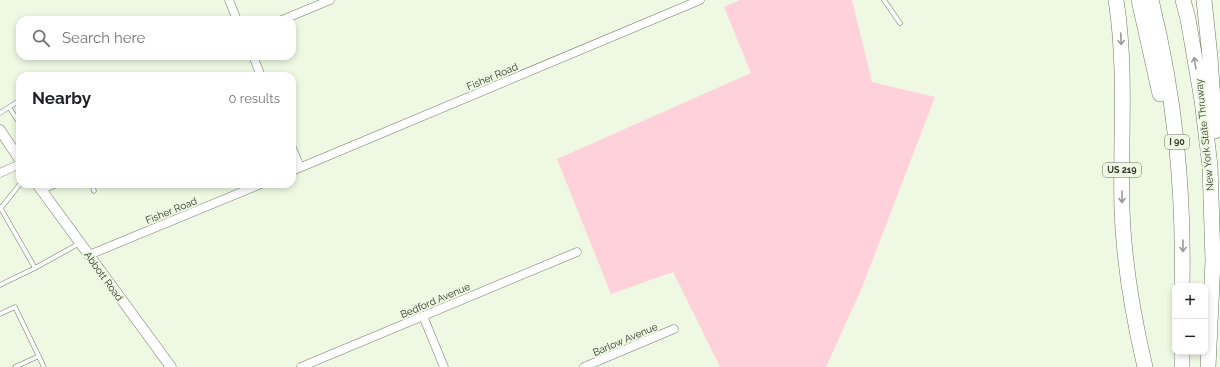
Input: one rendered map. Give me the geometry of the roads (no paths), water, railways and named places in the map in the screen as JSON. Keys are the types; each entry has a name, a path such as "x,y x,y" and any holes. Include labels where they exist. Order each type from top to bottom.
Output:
{"highway":[{"name":"US 219","path":"1116,0 1121,34 1122,212 1131,301 1145,367"},
{"path":"1139,0 1159,85 1175,198 1183,216"},
{"name":"I 90","path":"1151,0 1163,48 1177,135 1183,216 1182,283"},
{"name":"New York State Thruway","path":"1183,0 1188,19 1202,100 1210,166 1213,260 1208,367"},
{"path":"1204,0 1210,57 1220,230"},
{"path":"1215,367 1220,257"},
{"path":"1182,355 1182,367"}],"street":[{"path":"229,0 235,16"},
{"path":"292,16 330,0"},
{"name":"Fisher Road","path":"296,169 700,0"},
{"path":"254,60 259,72"},
{"path":"0,130 16,154"},
{"path":"296,158 300,167"},
{"path":"0,173 16,166"},
{"name":"Abbott Road","path":"40,188 172,367"},
{"name":"Fisher Road","path":"89,255 251,188"},
{"name":"Bedford Avenue","path":"301,367 577,252"},
{"path":"423,316 444,367"},
{"name":"Barlow Avenue","path":"584,367 674,329"}],"lane":[{"path":"884,0 900,23"},
{"path":"0,113 16,103"},
{"path":"9,107 16,118"},
{"path":"17,188 0,208 35,268"},
{"path":"0,285 35,268 80,242"},
{"path":"0,314 15,307 44,367"},
{"path":"15,367 39,356"}]}
